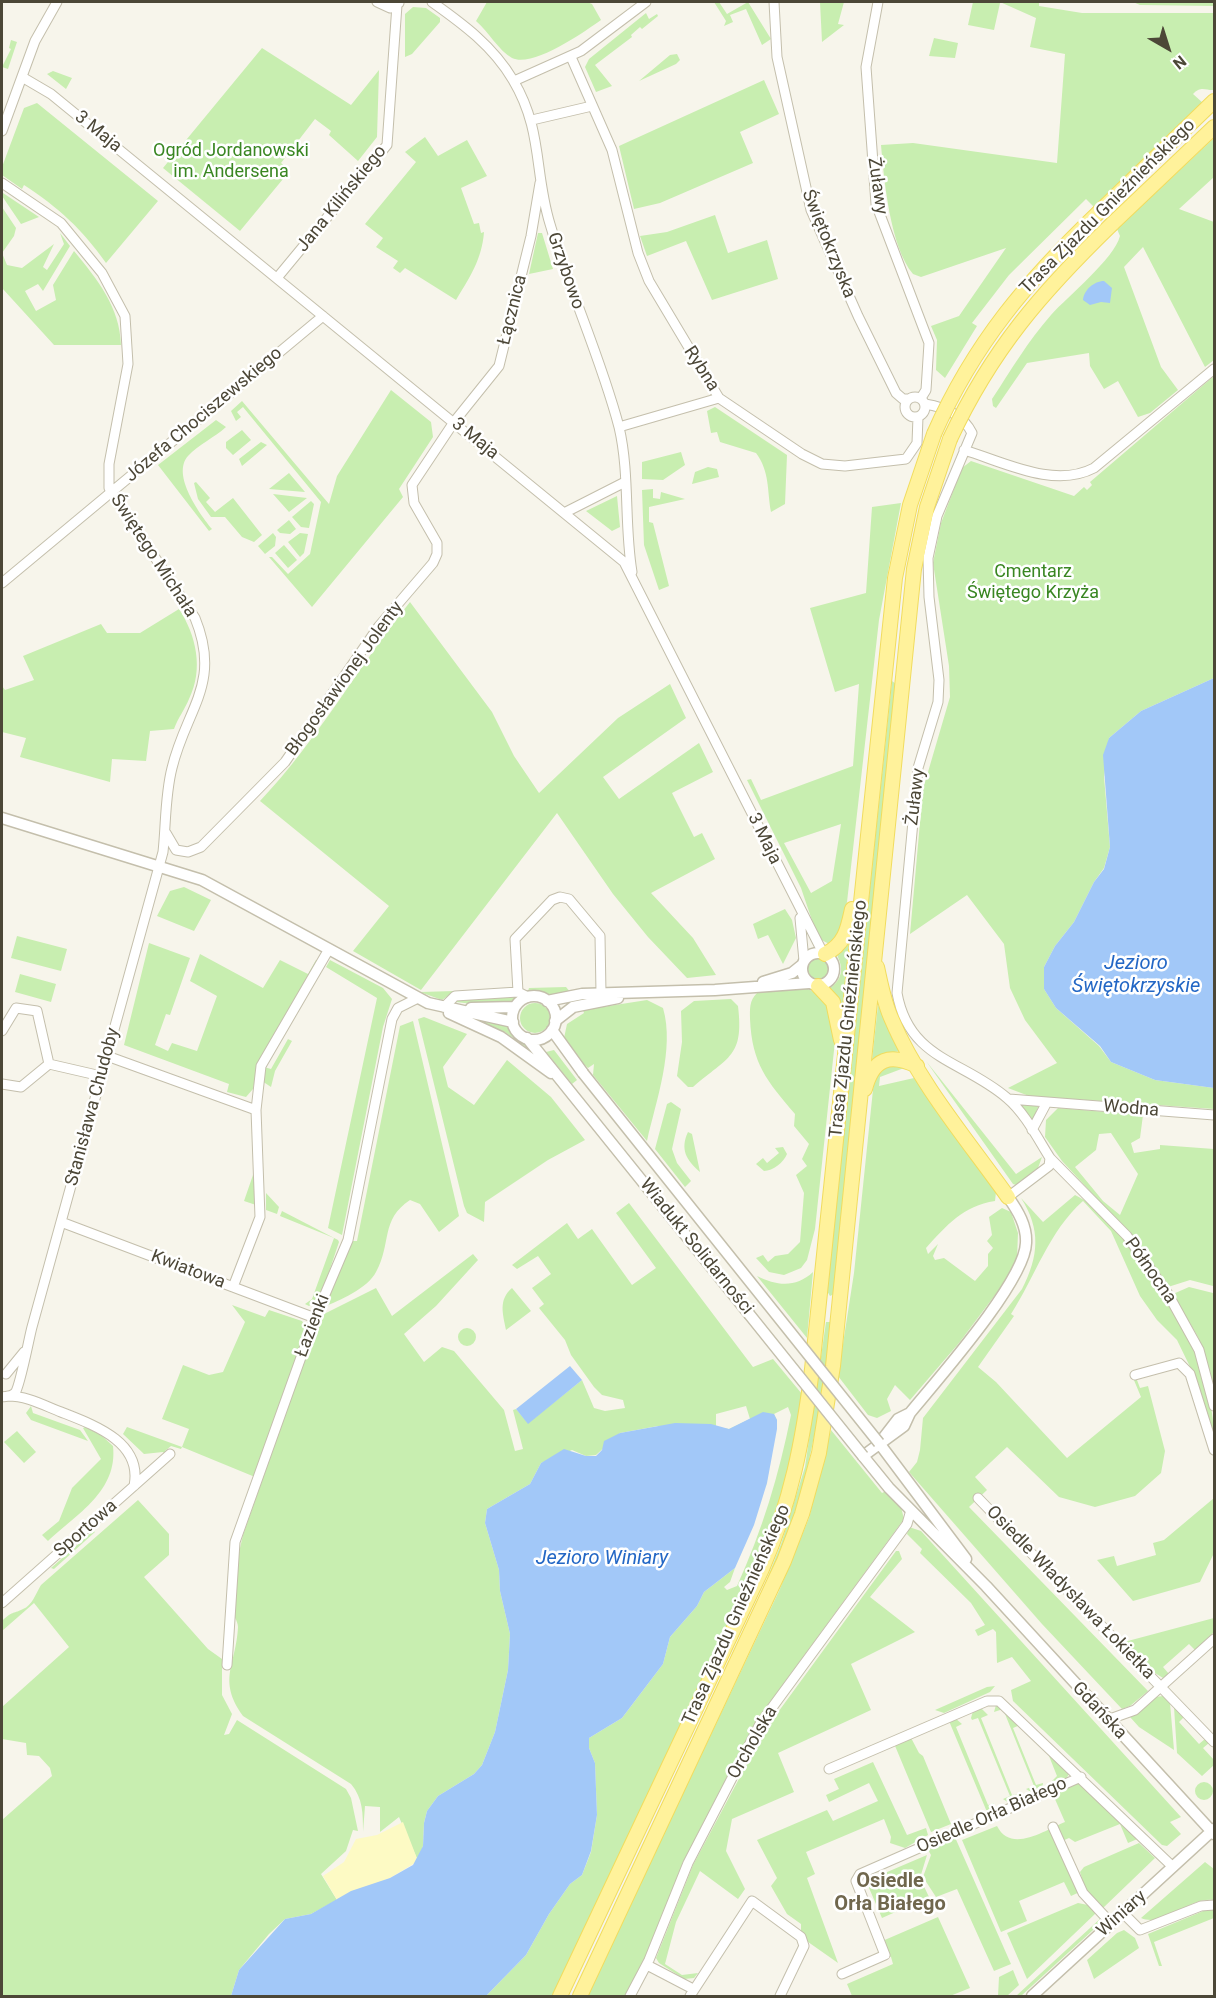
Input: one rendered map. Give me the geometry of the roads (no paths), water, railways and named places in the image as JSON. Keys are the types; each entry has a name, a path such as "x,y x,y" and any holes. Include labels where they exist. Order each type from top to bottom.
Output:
{"main road":[{"name":"Trasa Zjazdu Gnieźnieńskiego","path":"560,1996 762,1569 788,1501 802,1442 812,1369 895,578 909,505 934,434 969,363 1002,315 1043,267 1211,104"},
{"name":"Trasa Zjazdu Gnieźnieńskiego","path":"580,1996 772,1589 802,1514 819,1453 828,1402 914,569 927,507 950,439 983,374 1009,335 1052,284 1215,127"},
{"path":"824,954 837,947 848,932 866,851"},
{"path":"874,956 891,1020 917,1066 1008,1197"},
{"path":"814,984 827,994 836,1011 841,1039 842,1084"},
{"path":"857,1124 867,1084 881,1062 895,1058 917,1066"}],"street":[{"path":"2,132 35,41 57,2"},
{"path":"377,2 386,7 398,3"},
{"name":"Grzybowo","path":"432,2 472,32 501,62 514,81 532,120 537,142 540,183 549,223 619,427 632,574"},
{"path":"514,81 571,57 595,42 646,2"},
{"name":"Świętokrzyska","path":"774,2 777,57 811,210 858,316 896,393 903,399 908,399"},
{"name":"Żuławy","path":"878,2 866,67 876,204 927,338 926,387 923,401"},
{"name":"Jana Kilińskiego","path":"277,278 387,146 398,3"},
{"name":"Rybna","path":"571,57 612,150 639,254 649,281 719,398 802,454 822,464 845,466 906,459 916,447 918,417"},
{"name":"3 Maja","path":"22,77 51,94 566,512 624,562 824,954"},
{"path":"532,120 592,106"},
{"name":"Świętego Michała","path":"2,183 62,223 102,273 125,316 128,364 109,464 108,483 111,492 195,618 203,636 206,662 202,689 171,770 159,866"},
{"name":"Łącznica","path":"454,422 499,366 531,236 540,183"},
{"name":"Józefa Chociszewskiego","path":"2,583 323,316"},
{"path":"923,401 924,412 918,417 907,413 904,408 908,399 914,396 966,422 972,433 964,450 1047,476 1070,477 1083,474 1103,461 1215,369"},
{"path":"619,427 719,398"},
{"name":"Błogosławionej Jolenty","path":"165,832 176,850 194,851 201,847 259,789 285,762 379,626 433,563 437,543 414,502 412,485 454,422"},
{"name":"Żuławy","path":"964,450 938,516 928,558 928,597 939,680 938,702 918,768 897,993 900,1010 906,1021 932,1053 1009,1099"},
{"path":"566,512 625,482"},
{"path":"2,818 202,880 423,1000 501,1037 533,1058 565,1085"},
{"name":"Stanisława Chudoby","path":"18,1384 26,1347 159,866"},
{"path":"602,993 600,936 569,899 560,897 552,900 515,939 523,995 515,1007 513,1022 516,1031 527,1038 541,1038 573,1007 634,993"},
{"name":"3 Maja","path":"798,907 803,963"},
{"path":"233,1287 260,1217 256,1110 261,1066 329,949"},
{"path":"448,1008 455,996 523,995 535,996 547,1001 602,993 634,993 814,984 831,980 835,970 833,961 824,954 812,954 792,972 751,987"},
{"path":"803,963 802,974 814,984"},
{"path":"423,1000 448,1008 513,1022"},
{"name":"Łazienki","path":"227,1665 235,1542 315,1318 348,1240 392,1019 398,1008 423,1000"},
{"path":"547,1001 555,1012 554,1025"},
{"path":"448,1008 515,1007"},
{"path":"2,1031 16,1008 37,1011 49,1064"},
{"name":"Wiadukt Solidarności","path":"554,1025 583,1073 879,1443"},
{"name":"Wiadukt Solidarności","path":"527,1038 863,1456"},
{"path":"107,1056 256,1110"},
{"path":"49,1064 101,1076"},
{"path":"2,1084 21,1087 49,1064"},
{"name":"Wodna","path":"1009,1099 1215,1115"},
{"name":"Północna","path":"1009,1099 1050,1158 1056,1161 1127,1236 1168,1294 1199,1350 1215,1406"},
{"path":"1032,1130 1047,1102"},
{"path":"863,1456 879,1443 898,1419 910,1413 966,1344 1021,1267 1026,1243 1025,1230 1008,1197 1049,1166 1050,1158"},
{"name":"Kwiatowa","path":"61,1222 315,1318"},
{"name":"Stanisława Chudoby","path":"4,1375 26,1347"},
{"path":"1136,1375 1179,1363 1190,1374 1215,1450"},
{"path":"4,1375 13,1376 27,1398"},
{"path":"4,1396 15,1393 18,1384"},
{"path":"4,1396 27,1398 107,1432 131,1458 136,1473 134,1486"},
{"name":"Gdańska","path":"879,1443 986,1586"},
{"name":"Sportowa","path":"2,1603 170,1454"},
{"name":"Gdańska","path":"863,1456 889,1488 986,1586 1107,1720 1214,1832"},
{"name":"Osiedle Władysława Łokietka","path":"978,1498 1215,1742"},
{"name":"Orcholska","path":"630,1996 647,1965 688,1863 757,1730 907,1524 911,1510"},
{"name":"Osiedle Władysława Łokietka","path":"1162,1688 1215,1640"},
{"path":"1107,1720 1135,1710 1162,1688"},
{"name":"Osiedle Orła Białego","path":"830,1769 993,1700 1005,1703 1173,1867"},
{"name":"Osiedle Orła Białego","path":"842,1974 885,1955 856,1881 860,1874 1081,1777"},
{"path":"1053,1827 1083,1893 1111,1923"},
{"name":"Winiary","path":"1032,1996 1122,1912 1214,1832"},
{"path":"647,1965 692,1993 752,1901 801,1937 804,1946 780,1996"},
{"path":"1122,1912 1140,1930 1200,1906 1215,1905"}],"water":[{"path":"1104,281 1112,288 1110,303 1101,302 1090,305 1083,300 1090,287"},
{"name":"Jezioro Świętokrzyskie","path":"1214,678 1214,1088 1155,1080 1111,1062 1100,1046 1056,1008 1044,989 1044,967 1055,946 1074,922 1094,882 1104,869 1110,847 1103,755 1109,738 1141,711"},
{"path":"570,1366 582,1380 528,1424 516,1409"},
{"name":"Jezioro Winiary","path":"763,1412 774,1414 777,1429 767,1483 754,1525 735,1568 704,1592 697,1606 670,1637 663,1664 622,1718 589,1738 589,1748 595,1763 597,1815 591,1851 582,1875 570,1884 549,1914 526,1955 486,1996 231,1996 239,1970 285,1919 311,1914 351,1891 390,1878 413,1865 423,1846 427,1811 438,1796 474,1774 482,1765 495,1732 508,1670 510,1634 500,1591 499,1570 485,1523 487,1509 530,1484 541,1463 564,1449 586,1456 596,1456 602,1450 604,1441 620,1433 675,1423 711,1424 729,1429"}],"district":[{"name":"Osiedle Orła Białego","path":"890,1894"}],"park label":[{"name":"Ogród Jordanowski im. Andersena","path":"231,161"},
{"name":"Cmentarz Świętego Krzyża","path":"1033,582"}]}
